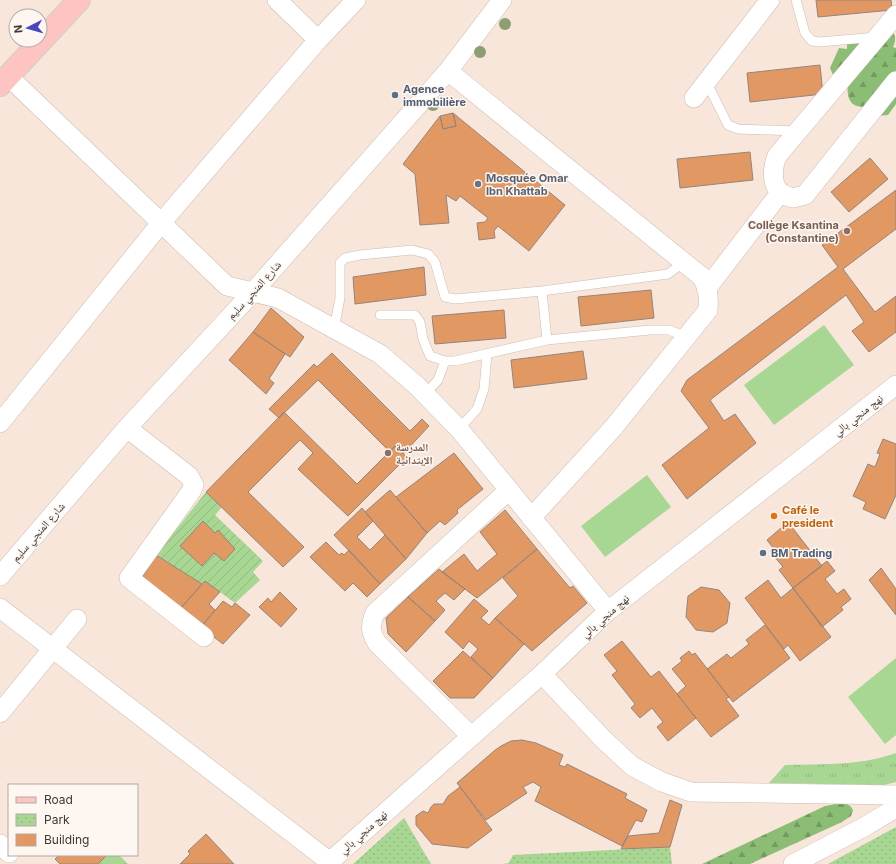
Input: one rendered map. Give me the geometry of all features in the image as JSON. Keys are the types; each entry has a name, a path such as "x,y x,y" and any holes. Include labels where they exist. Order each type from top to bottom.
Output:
{"main road":[{"path":"4,80 79,0"}],"street":[{"path":"277,0 318,40"},
{"path":"0,423 161,223 318,40 356,0"},
{"name":"شارع المنجي سليم","path":"0,576 127,428 253,292 448,71 502,0"},
{"path":"694,98 770,0"},
{"path":"896,15 777,156 773,167 774,182 780,193 793,198 805,194 896,81"},
{"path":"448,71 684,262 702,277 708,287 708,310 614,428 531,518"},
{"path":"4,80 161,223 227,286 278,298 380,354 425,394 459,429 608,611"},
{"path":"708,287 780,193"},
{"name":"نهج منجي بالي","path":"329,863 542,674 608,611 896,385"},
{"path":"127,428 189,476 194,485 192,490 129,578 204,637"},
{"path":"472,736 376,643 372,634 371,624 375,613 509,490"},
{"path":"0,608 329,863"},
{"path":"0,713 77,619"},
{"path":"542,674 603,740 632,766 662,782 691,792 896,795"},
{"path":"793,864 864,827 896,808"},
{"path":"0,844 8,852"},
{"path":"12,856 20,864"}],"lane":[{"path":"796,0 805,33 812,40 819,42 878,37"},
{"path":"706,81 728,125 738,129 798,131"},
{"path":"334,329 340,298 340,263 345,258 360,255 412,250 428,254 434,262 445,297 455,299 542,291 668,274 684,262"},
{"path":"542,291 547,340"},
{"path":"380,315 415,316 420,322 423,339 430,356 445,361 455,361 547,340 650,330 669,330 686,337"},
{"path":"459,429 477,409 484,390 487,354"},
{"path":"425,394 438,380 445,361"}],"green space":[{"path":"892,30 895,38 893,47 896,48 896,104 888,115 878,116 867,106 857,106 850,101 848,83 833,75 830,68 839,48 847,49 847,42"},
{"path":"824,325 854,365 774,425 744,385"},
{"path":"647,475 671,507 605,557 581,526"},
{"path":"206,492 222,507 215,515 263,561 253,572 260,580 235,603 205,581 202,584 156,555"},
{"path":"896,658 896,735 885,744 848,697"},
{"path":"896,753 896,782 884,785 769,783 785,765 855,762"},
{"path":"841,803 852,808 853,810 851,816 842,822 750,864 702,864 825,806"},
{"path":"404,818 431,864 353,864"},
{"path":"896,827 896,864 828,864"},
{"path":"670,847 672,864 502,864 509,863 513,855"},
{"path":"106,856 120,856 128,864 98,864"}],"building":[{"path":"816,0 891,0 892,10 818,17"},
{"path":"820,65 823,94 750,102 747,73"},
{"name":"Mosquée Omar Ibn Khattab","path":"453,113 565,205 529,251 498,226 494,231 495,238 479,240 477,223 485,222 488,218 460,196 456,201 446,195 449,223 420,225 415,174 403,164 440,116 443,129 456,126"},
{"path":"453,113 456,126 443,129 440,116"},
{"path":"750,152 753,180 680,188 677,159"},
{"path":"870,158 888,179 849,212 831,192"},
{"path":"896,190 896,229 843,269 875,312 896,296 896,332 869,352 852,331 864,322 846,295 710,400 724,421 735,414 756,443 687,499 662,465 709,428 681,391 687,380 838,267 822,245"},
{"path":"424,267 426,295 355,304 353,277"},
{"path":"651,290 654,318 581,326 578,297"},
{"path":"271,308 304,337 290,357 253,332"},
{"path":"504,310 506,338 435,344 432,316"},
{"path":"253,332 285,354 269,379 274,383 266,394 229,360"},
{"path":"583,351 587,379 514,388 511,360"},
{"path":"332,353 410,431 422,419 429,426 403,454 395,446 390,452 318,380 279,418 269,409 314,364 317,367"},
{"path":"284,412 357,484 395,446 407,457 348,516 298,469 313,453 300,440 248,492 304,547 283,567 206,492"},
{"path":"883,439 896,444 896,495 885,519 863,509 866,502 853,496 868,464 875,467 880,454 877,453"},
{"path":"454,453 483,489 457,510 458,513 445,525 440,521 427,533 396,497"},
{"path":"390,490 427,533 406,559 365,512"},
{"path":"362,508 373,521 357,537 370,550 385,535 406,559 380,584 334,535"},
{"path":"505,510 537,549 477,598 442,572 464,554 477,571 497,554 480,532"},
{"path":"203,521 215,533 218,530 235,549 224,561 214,553 202,566 180,546"},
{"path":"788,522 822,566 793,588 779,570 783,567 770,551 774,549 767,540"},
{"path":"326,542 339,555 342,553 344,555 349,550 380,584 367,597 353,583 345,591 310,557"},
{"path":"537,549 570,588 573,586 587,603 532,651 495,618 518,596 503,578"},
{"path":"156,555 202,584 179,610 141,579"},
{"path":"827,561 835,571 825,579 837,594 844,589 851,599 841,607 843,610 822,627 793,588"},
{"path":"881,568 896,589 896,615 869,580"},
{"path":"439,569 465,589 454,600 445,593 436,601 445,610 435,621 408,597"},
{"path":"768,580 781,598 793,588 831,637 800,661 788,645 784,649 745,598"},
{"path":"205,581 220,592 209,604 215,610 201,627 179,610"},
{"path":"701,587 719,590 730,603 727,623 713,632 696,630 686,617 688,596"},
{"path":"280,592 297,609 281,627 259,607 268,598 271,602"},
{"path":"408,597 435,621 406,652 388,634 386,618"},
{"path":"474,599 488,611 481,618 489,625 495,618 524,644 493,678 471,657 478,649 469,641 463,649 445,632"},
{"path":"223,601 232,607 235,603 250,615 223,644 201,627"},
{"path":"765,625 790,658 733,702 707,669 727,654 731,658 749,644 746,640"},
{"path":"622,641 651,677 659,671 696,718 668,741 657,727 663,722 652,708 640,718 631,708 635,704 612,675 617,671 604,655"},
{"path":"463,651 493,678 474,698 450,698 433,681"},
{"path":"689,651 692,655 695,653 729,697 726,699 739,716 711,737 677,694 686,686 672,669 682,661 680,658"},
{"path":"522,740 536,743 563,755 559,765 565,767 567,764 627,794 625,798 647,810 642,822 636,820 622,846 535,801 541,787 533,782 523,787 527,793 486,820 457,783 501,746 511,741"},
{"path":"460,787 492,830 468,848 432,844 416,825 416,816 423,811 428,813 434,804 443,804 448,796"},
{"path":"670,800 682,805 670,847 621,849 628,836 659,833"},
{"path":"206,834 234,864 180,864 190,854 188,851"},
{"path":"58,856 106,856 98,864 60,864 55,859"}],"place":[{"name":"Agence immobilière","path":"395,95"},
{"name":"Mosquée Omar Ibn Khattab","path":"478,184"},
{"name":"Collège Ksantina (Constantine)","path":"847,231"},
{"name":"المدرسة الإبتدائية","path":"388,453"},
{"name":"Café le president","path":"774,516"},
{"name":"BM Trading","path":"763,553"}]}
